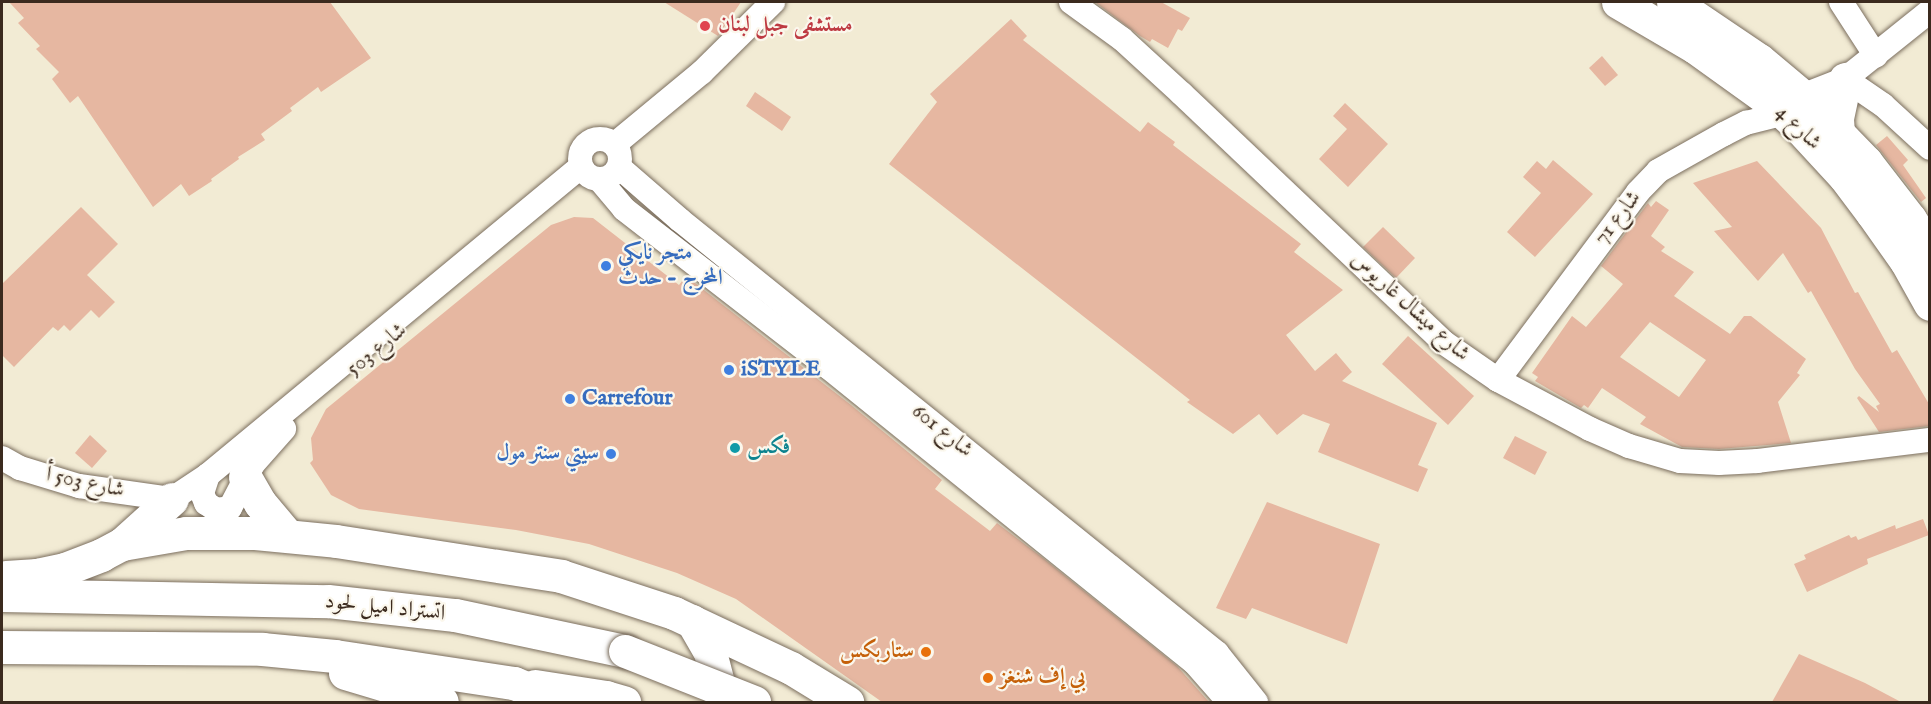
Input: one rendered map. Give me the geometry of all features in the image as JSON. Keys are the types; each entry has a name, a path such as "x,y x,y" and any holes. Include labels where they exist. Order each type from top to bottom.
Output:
{"highway":[{"name":"شارع 4","path":"1618,2 1793,104 1838,133 1890,192 1929,251"},
{"name":"شارع 4","path":"1673,2 1759,60 1906,261 1929,304"},
{"path":"1838,133 1837,118 1845,79"},
{"path":"245,477 260,503 287,535"},
{"path":"122,544 172,499"},
{"path":"2,577 37,575 65,568 122,544 186,533 287,535 561,576 640,600 692,621 791,668 847,702"},
{"name":"اتستراد اميل لحود","path":"2,594 328,601 455,615 625,651 754,702"},
{"path":"692,621 710,652 723,702"},
{"path":"2,647 262,649 335,656 615,700"},
{"path":"262,649 442,702"},
{"path":"514,683 559,702"}],"street":[{"name":"شارع 503","path":"208,475 203,499 216,510 230,508 245,477 266,447 302,413 601,167 773,2"},
{"name":"شارع ميشال غاريوس","path":"1071,2 1122,39 1191,102 1430,331 1498,380 1590,429 1629,446 1680,460 1758,461 1929,440"},
{"path":"1841,2 1876,56"},
{"name":"شارع 71","path":"1498,380 1638,192 1658,171 1739,127 1845,79 1876,56 1929,10"},
{"path":"1845,79 1883,105 1929,148"},
{"name":"شارع 503","path":"172,499 208,475 601,167"},
{"name":"شارع 601","path":"601,167 624,209 828,367 1194,662 1229,702"},
{"name":"شارع 601","path":"601,167 680,220 1217,653 1256,702"},
{"name":"شارع 503 أ","path":"2,458 20,468 79,486 172,499"}],"building":[{"path":"9,2 330,2 371,58 321,92 318,87 290,108 292,111 261,134 265,140 238,157 239,159 211,179 212,181 189,196 181,184 153,207 78,96 70,103 52,79 59,72 36,49 40,46 18,23 24,18"},
{"path":"664,2 741,2 718,36"},
{"path":"1095,2 1161,2 1190,18 1182,31 1178,29 1168,48 1152,39 1150,42 1140,36"},
{"path":"1011,19 1027,36 1023,40 1140,132 1148,122 1175,142 1173,145 1301,244 1294,252 1343,290 1286,335 1315,371 1336,353 1352,372 1342,381 1437,423 1418,465 1428,469 1418,492 1318,452 1330,424 1303,414 1277,435 1259,414 1233,434 1187,402 1190,400 889,164 937,102 930,94"},
{"path":"1602,56 1618,75 1605,86 1589,68"},
{"path":"755,92 791,117 782,131 746,106"},
{"path":"1345,103 1388,144 1348,187 1319,159 1347,129 1333,116"},
{"path":"1887,136 1908,160 1903,165 1926,198 1921,202 1876,145"},
{"path":"1553,160 1593,194 1535,257 1507,232 1541,193 1523,177 1537,161 1546,169"},
{"path":"1757,161 1821,228 1855,293 1858,292 1892,353 1897,350 1929,404 1929,426 1879,432 1857,398 1859,396 1879,412 1876,406 1880,404 1855,369 1811,291 1808,293 1783,253 1758,281 1714,231 1732,227 1693,183"},
{"path":"1656,201 1669,210 1651,236 1665,247 1661,251 1694,272 1674,296 1730,334 1744,316 1751,316 1806,359 1797,373 1800,375 1778,402 1791,443 1719,449 1682,447 1640,424 1646,417 1602,388 1588,408 1584,405 1581,408 1535,381 1538,377 1532,373 1572,316 1586,327 1623,284 1601,266 1648,203 1651,207","holes":["1650,322 1706,360 1679,397 1620,357"]},
{"path":"81,207 118,244 87,275 115,302 99,318 91,310 70,331 64,325 58,331 53,327 14,367 2,355 2,284"},
{"name":"سيتي سنتر مول","path":"574,217 593,218 679,285 686,276 851,405 942,480 935,489 990,531 997,523 1043,558 1177,666 1209,702 882,702 736,599 677,573 589,544 516,530 359,509 331,495 310,463 313,460 311,438 326,409 551,225"},
{"path":"1383,227 1415,258 1396,278 1363,247"},
{"path":"1408,336 1474,396 1448,425 1382,364"},
{"path":"90,435 107,451 92,468 75,453"},
{"path":"1515,436 1547,452 1535,475 1503,458"},
{"path":"1267,502 1380,544 1347,644 1252,608 1246,619 1216,608"},
{"path":"1923,519 1929,535 1867,559 1868,564 1807,592 1794,564 1806,559 1804,555 1849,535 1851,538 1856,536 1858,540 1895,525 1896,529"},
{"path":"1799,654 1865,683 1901,702 1772,702"}],"place":[{"name":"مستشفى جبل لبنان","path":"705,26"},
{"name":"متجر نايكي المخرج - حدث","path":"606,266"},
{"name":"iSTYLE","path":"729,370"},
{"name":"Carrefour","path":"570,399"},
{"name":"فكس","path":"735,448"},
{"name":"سيتي سنتر مول","path":"611,454"},
{"name":"ستاربكس","path":"926,652"},
{"name":"بي إف شنغز","path":"988,678"}]}
